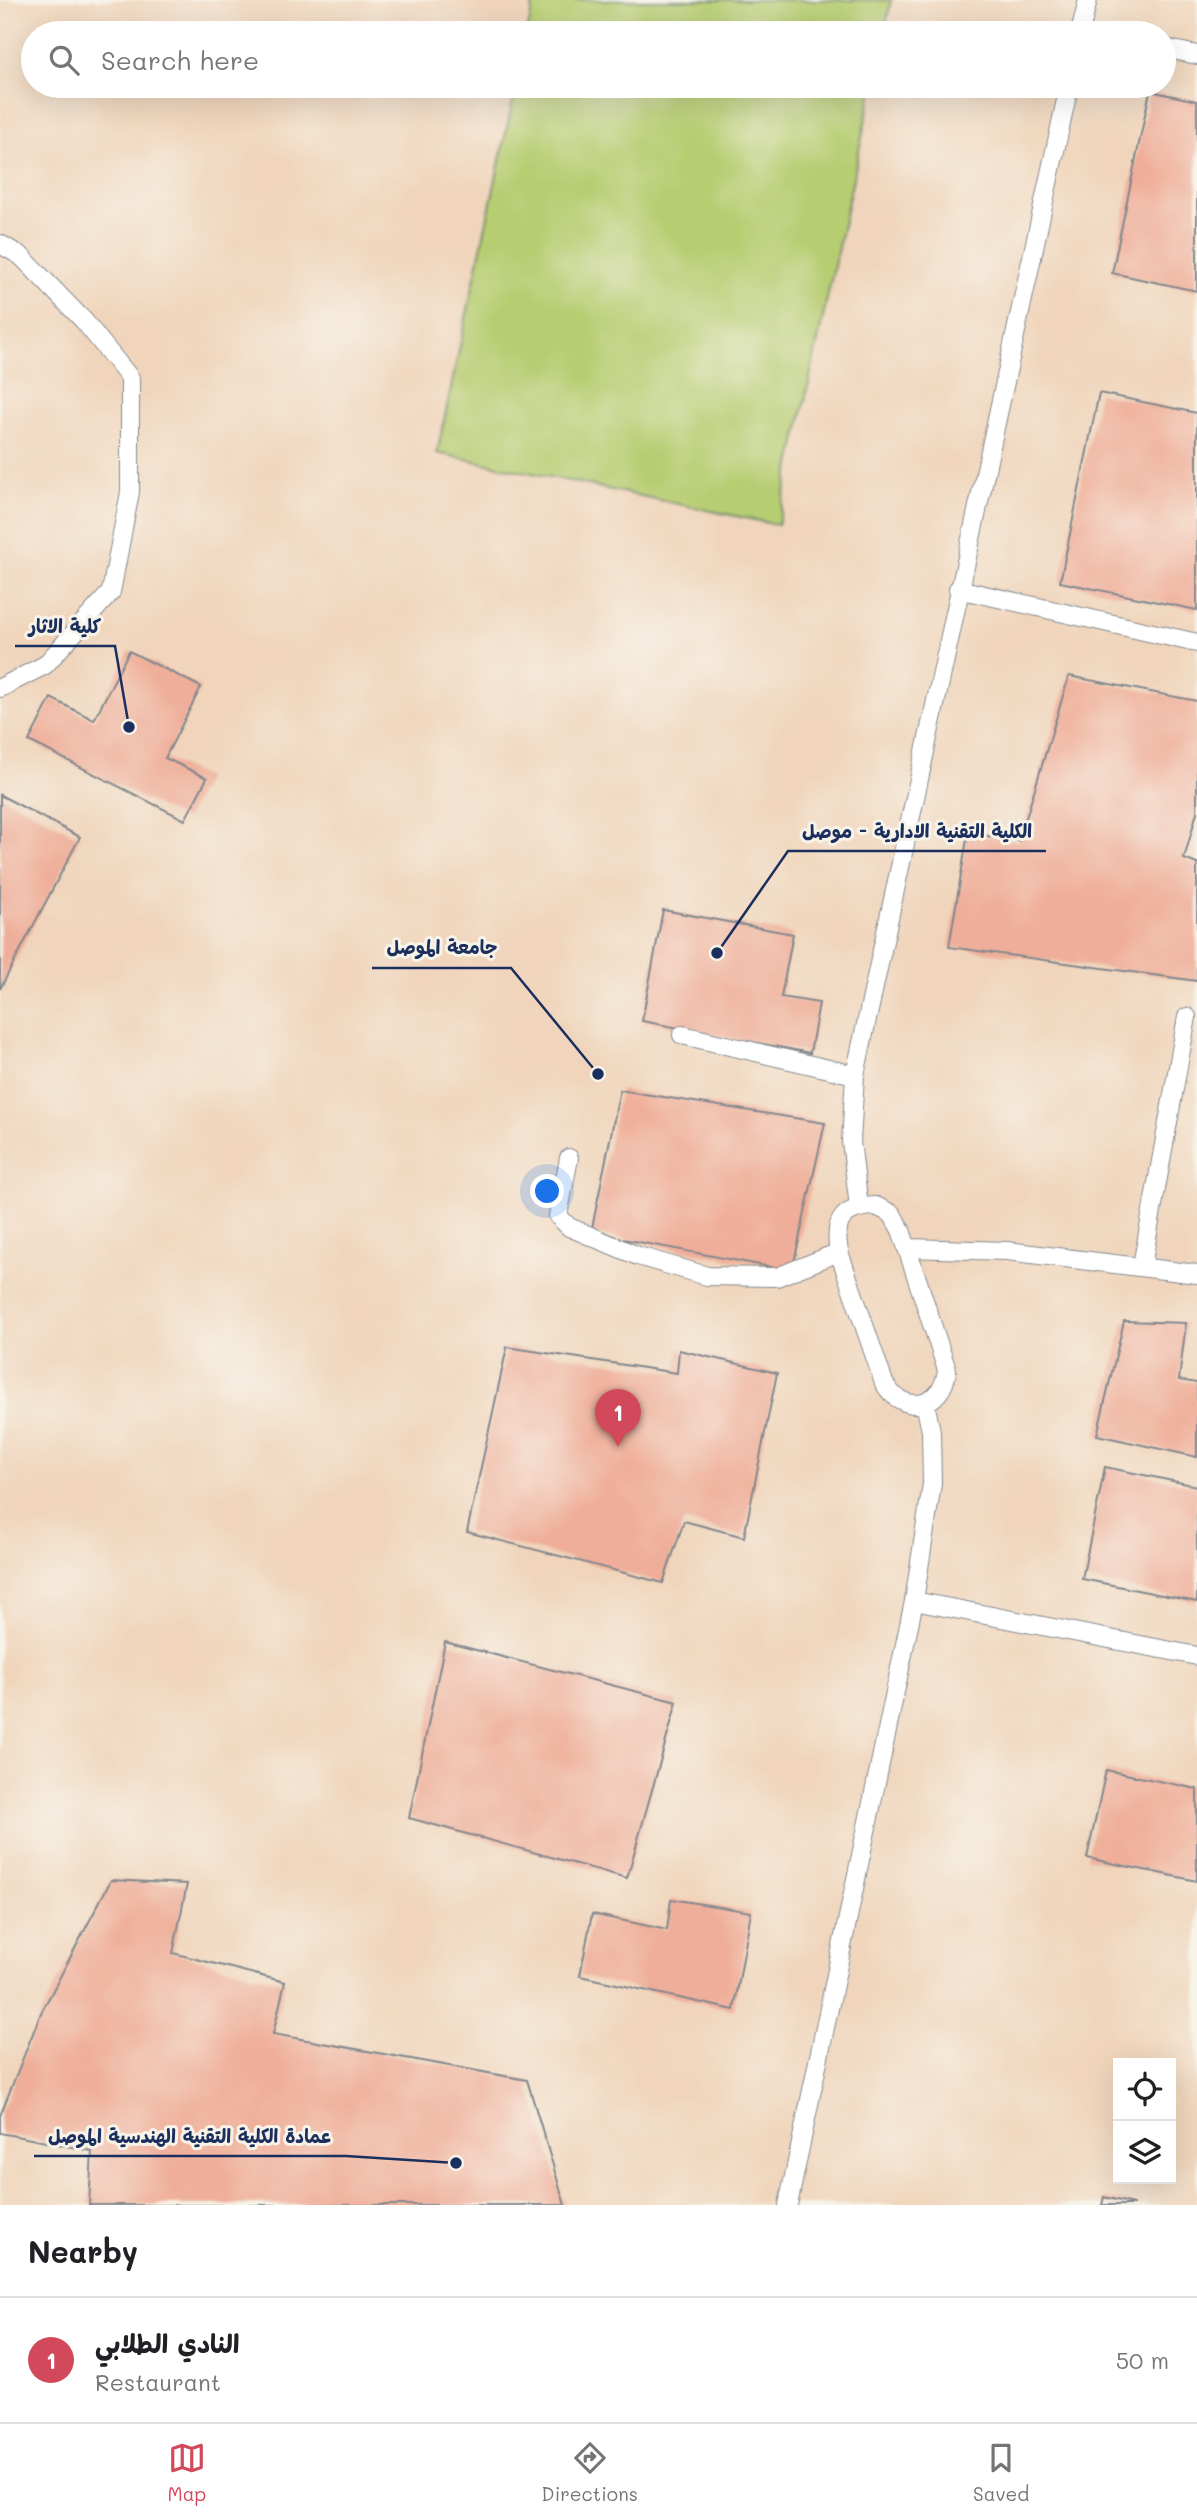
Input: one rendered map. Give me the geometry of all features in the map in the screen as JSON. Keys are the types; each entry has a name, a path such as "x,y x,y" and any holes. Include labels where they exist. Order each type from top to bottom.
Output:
{"lane":[{"path":"1086,21 1088,0"},
{"path":"1176,51 1197,55"},
{"path":"859,1206 851,1141 855,1075 1066,98"},
{"path":"0,244 21,256 57,293 130,378 130,492 111,593 45,665 0,688"},
{"path":"958,589 1197,643"},
{"path":"1142,1266 1188,1017"},
{"path":"682,1035 855,1075"},
{"path":"569,1158 558,1216 569,1227 638,1256 707,1276 777,1277 839,1252"},
{"path":"859,1206 876,1206 892,1214 907,1248 947,1370 941,1390 925,1403 912,1404 900,1401 890,1394 884,1383 839,1252 836,1234 843,1217 859,1206"},
{"path":"907,1248 1007,1251 1197,1274"},
{"path":"788,2205 914,1601 932,1484 933,1450 925,1403"},
{"path":"914,1601 1197,1656"}],"shaded area":[{"path":"0,0 1197,0 1197,2205 0,2205"}],"green space":[{"path":"534,0 891,0 887,21 530,21"},
{"path":"513,98 870,98 778,525 437,453"}],"building":[{"path":"1176,97 1197,101 1197,291 1112,273 1149,98"},
{"path":"1099,393 1197,413 1197,610 1060,582"},
{"path":"129,651 201,687 165,758 207,778 185,820 29,741 51,698 94,720"},
{"path":"1069,676 1197,701 1197,812 1184,859 1197,864 1197,981 949,947 968,833 1019,841"},
{"path":"0,795 80,837 0,989"},
{"path":"663,910 793,934 781,997 819,1003 810,1053 642,1021"},
{"path":"620,1090 825,1123 792,1271 591,1233"},
{"path":"1124,1321 1186,1323 1179,1380 1197,1383 1197,1457 1097,1435"},
{"path":"507,1347 677,1373 679,1350 777,1373 744,1537 684,1521 663,1583 467,1532"},
{"path":"1105,1467 1197,1486 1197,1602 1082,1579"},
{"path":"445,1642 677,1702 627,1878 409,1818"},
{"path":"1106,1770 1197,1789 1197,1881 1087,1858"},
{"path":"111,1880 187,1884 173,1953 285,1982 273,2034 527,2080 565,2205 89,2205 92,2151 0,2133 0,2116 41,2013"},
{"path":"671,1899 751,1912 734,2010 580,1976 592,1914 667,1930"},
{"path":"1104,2197 1133,2204 1133,2205 1102,2205"}],"place":[{"name":"كلية الاثار","path":"129,727"},
{"name":"الكلية التقنية الادارية - موصل","path":"717,953"},
{"name":"جامعة الموصل","path":"598,1074"},
{"name":"النادي الطلابي","path":"618,1447"},
{"name":"عمادة الكلية التقنية الهندسية الموصل","path":"456,2163"}]}
